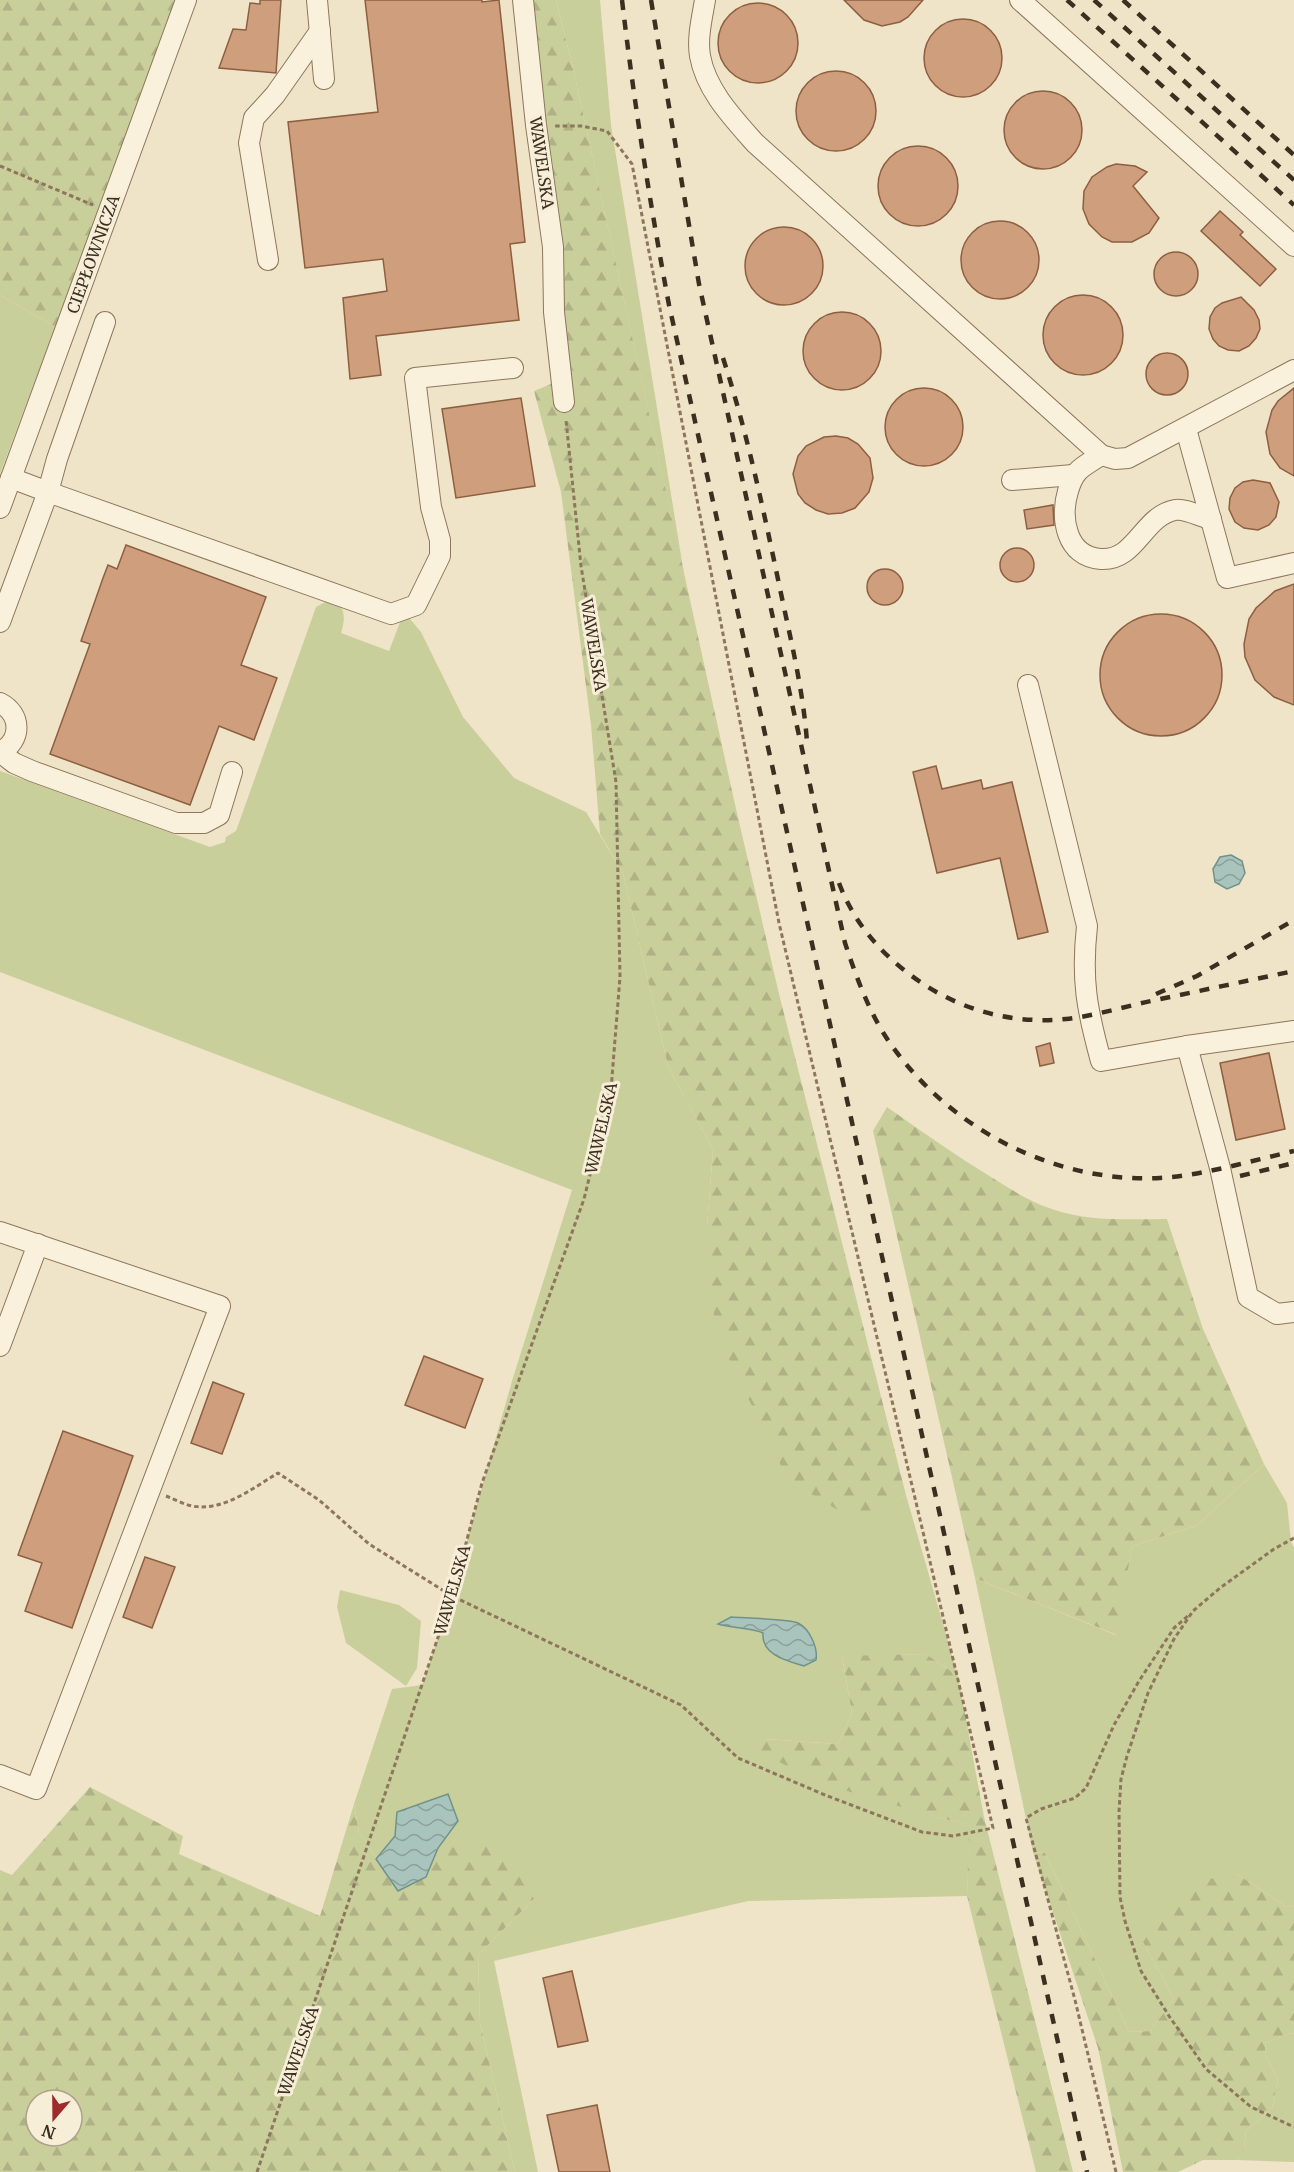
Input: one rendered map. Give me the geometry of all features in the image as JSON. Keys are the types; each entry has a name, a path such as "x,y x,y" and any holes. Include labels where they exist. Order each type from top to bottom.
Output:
{"lane":[{"name":"CIEPŁOWNICZA","path":"0,508 186,0"},
{"path":"317,0 324,79"},
{"name":"WAWELSKA","path":"523,0 536,125 553,247 554,312 564,402"},
{"path":"705,0 700,30 700,56 708,81 754,143 1101,455 1115,459 1128,458 1294,370"},
{"path":"1020,0 1294,246"},
{"path":"268,260 249,143 255,118 275,95 320,31"},
{"path":"0,622 48,492 57,459 105,322"},
{"path":"11,478 391,614 416,605 440,556 440,540 431,507 415,378 513,368"},
{"path":"1186,429 1227,578 1294,562"},
{"path":"1012,480 1073,475 1101,455"},
{"path":"1073,475 1066,498 1066,523 1071,544 1083,554 1101,559 1124,552 1147,526 1160,516 1177,509 1211,519"},
{"path":"1029,685 1087,926 1083,957 1084,982 1088,1015 1101,1061 1187,1046 1294,1032"},
{"path":"0,704 13,713 17,724 13,741 0,752 14,763 176,823 204,824 219,815 232,772"},
{"path":"1187,1046 1220,1168 1248,1297 1277,1314 1294,1312"},
{"path":"0,1232 220,1306 36,1790 0,1775"},
{"path":"0,1346 38,1244"}],"path":[{"path":"150,1490 193,1506 219,1505 278,1473 318,1500 369,1544 452,1596 681,1705 738,1758 825,1795 922,1832 953,1836 993,1828 779,923 632,164 607,131 581,126 536,125"},
{"path":"0,166 108,212"},
{"name":"WAWELSKA","path":"257,2172 452,1596 482,1483 584,1199 611,1090 620,977 616,782 581,566 564,402"},
{"path":"1116,2172 1075,2000 1026,1818 1041,1809 1076,1798 1086,1788 1109,1735 1139,1681 1174,1628 1220,1588 1274,1549 1294,1538"},
{"path":"1193,1611 1162,1660 1145,1702 1121,1779 1120,1897 1125,1922 1141,1971 1168,2016 1206,2069 1251,2107 1294,2127"}],"green space":[{"path":"0,0 177,0 55,327 0,295"},
{"path":"530,0 556,0 779,994 906,1495 861,1524 788,1480 715,1330 707,1227 713,1150 668,1066 623,873 600,834 591,725 561,492 534,391 570,376"},
{"path":"556,0 600,0 611,125 684,574 573,68"},
{"path":"0,295 55,327 0,474"},
{"path":"327,601 338,604 343,612 344,622 341,633 389,651 404,612 421,632 463,717 514,778 586,812 623,873 668,1066 713,1150 707,1227 861,1523 906,1495 958,1676 926,1654 842,1657 852,1713 838,1744 764,1739 939,1818 970,1824 967,1896 748,1901 494,1961 538,2172 515,2172 480,2023 478,1955 534,1899 398,1891 359,1832 354,1804 392,1689 422,1685 447,1611 512,1381 572,1190 0,972 0,771 210,847 225,842 226,837 236,831 316,607"},
{"path":"887,1107 978,1169 1020,1195 1044,1206 1094,1218 1167,1219 1203,1329 1264,1464 1196,1526 1132,1546 1117,1635 975,1578 873,1131"},
{"path":"1264,1464 1287,1503 1291,1542 1294,1548 1294,1905 1287,1907 1237,1874 1143,1942 1174,1999 1150,2031 1129,2032 1045,1853 1033,1852 975,1578 1116,1635 1132,1546 1196,1526"},
{"path":"340,1590 399,1605 421,1621 417,1668 406,1686 346,1643 337,1607"},
{"path":"926,1654 958,1676 984,1817 1073,2172 1036,2172 967,1896 969,1824 939,1818 827,1785 748,1747 763,1739 838,1744 852,1713 842,1656"},
{"path":"90,1787 183,1836 179,1854 320,1916 354,1804 359,1832 398,1891 426,1877 438,1848 503,1845 534,1899 478,1955 480,2023 515,2172 0,2172 0,1870 12,1875"},
{"path":"1033,1852 1045,1853 1129,2032 1150,2031 1174,1999 1143,1942 1169,1906 1193,1882 1237,1874 1287,1907 1294,1905 1294,2034 1291,2033 1265,2043 1266,2057 1278,2080 1272,2108 1246,2131 1244,2149 1237,2160 1203,2160 1178,2172 1123,2172 1098,2048"},
{"path":"1291,2033 1294,2034 1294,2162 1237,2160 1244,2149 1246,2131 1272,2108 1278,2080 1266,2057 1265,2043"}],"water":[{"path":"1231,855 1242,861 1245,873 1239,884 1227,889 1215,882 1213,869 1220,857"},
{"path":"731,1617 798,1623 812,1639 816,1650 816,1660 804,1666 790,1662 776,1656 766,1647 763,1633 718,1624"},
{"path":"448,1794 458,1821 438,1848 426,1877 398,1891 376,1859 395,1836 397,1812"}],"building":[{"path":"260,0 281,0 276,73 219,68 233,29 246,30 250,3 260,4"},
{"path":"365,0 482,0 482,2 499,0 525,242 510,244 519,320 376,336 381,375 350,379 343,298 387,291 383,259 305,268 288,122 378,112"},
{"path":"844,0 923,0 908,17 900,22 882,26 864,20"},
{"path":"750,3 766,3 787,14 798,35 798,51 787,72 766,83 750,83 736,77 724,65 718,51 718,35 724,21 736,9"},
{"path":"963,19 978,22 995,36 1002,58 999,73 985,90 963,97 948,94 931,80 924,58 927,43 941,26"},
{"path":"836,71 851,74 864,83 873,96 876,111 873,126 864,139 851,148 836,151 821,148 808,139 799,126 796,111 799,96 808,83 821,74"},
{"path":"1035,91 1051,91 1065,97 1076,108 1082,122 1082,138 1076,152 1065,163 1051,169 1035,169 1021,163 1010,152 1004,138 1004,122 1010,108 1021,97"},
{"path":"910,146 926,146 947,157 958,178 958,194 947,215 926,226 910,226 896,220 884,208 878,194 878,178 884,164 896,152"},
{"path":"1116,164 1135,166 1147,172 1133,186 1159,218 1149,233 1132,242 1112,242 1102,237 1089,224 1083,209 1084,191 1092,177"},
{"path":"1220,211 1243,232 1240,235 1276,269 1260,286 1201,231"},
{"path":"992,221 1008,221 1022,227 1033,238 1039,252 1039,268 1033,282 1022,293 1008,299 992,299 978,293 967,282 961,268 961,252 967,238 978,227"},
{"path":"776,227 792,227 806,233 817,244 823,258 823,274 817,288 806,299 792,305 776,305 762,299 751,288 745,274 745,258 751,244 762,233"},
{"path":"1176,252 1191,259 1198,274 1191,289 1176,296 1161,289 1154,274 1161,259"},
{"path":"1083,295 1098,298 1111,307 1120,320 1123,335 1120,350 1111,363 1098,372 1083,375 1068,372 1055,363 1046,350 1043,335 1046,320 1055,307 1068,298"},
{"path":"1241,297 1254,310 1260,329 1249,346 1239,351 1228,350 1219,346 1213,339 1209,329 1210,317 1215,308 1222,303"},
{"path":"834,312 850,312 864,318 875,329 881,343 881,359 875,373 864,384 850,390 834,390 820,384 809,373 803,359 803,343 809,329 820,318"},
{"path":"1167,353 1182,359 1188,374 1182,389 1167,395 1152,389 1146,374 1152,359"},
{"path":"916,388 932,388 946,394 957,405 963,419 963,435 957,449 946,460 932,466 916,466 902,460 891,449 885,435 885,419 891,405 902,394"},
{"path":"1294,388 1294,476 1280,468 1270,454 1266,432 1272,410 1278,401"},
{"path":"521,398 535,486 456,498 442,409"},
{"path":"824,437 848,438 858,444 870,458 873,478 869,492 855,508 842,513 828,514 805,503 798,494 793,474 798,456 806,446"},
{"path":"1253,480 1270,483 1279,502 1276,517 1269,525 1258,530 1244,528 1235,522 1229,509 1230,498 1235,488 1243,482"},
{"path":"1053,505 1054,525 1027,529 1024,510"},
{"path":"126,545 266,597 241,665 277,678 254,740 219,726 190,805 50,754 90,644 81,641 103,578 108,565 117,569"},
{"path":"1017,548 1029,553 1034,565 1029,577 1017,582 1005,577 1000,565 1005,553"},
{"path":"885,569 897,575 903,587 897,599 885,605 873,599 867,587 873,575"},
{"path":"1294,584 1294,705 1274,697 1255,680 1245,657 1244,644 1249,619 1256,608 1275,591"},
{"path":"1161,614 1184,619 1195,624 1204,632 1212,641 1217,652 1222,675 1217,698 1212,709 1204,718 1195,726 1184,731 1161,736 1138,731 1127,726 1118,718 1110,709 1105,698 1100,675 1105,652 1110,641 1118,632 1127,624 1138,619"},
{"path":"936,766 942,789 981,780 983,789 1012,782 1048,932 1018,939 1000,858 937,873 913,772"},
{"path":"1050,1043 1054,1063 1040,1066 1036,1047"},
{"path":"1269,1053 1285,1129 1236,1140 1220,1063"},
{"path":"424,1356 483,1379 465,1428 405,1405"},
{"path":"213,1382 244,1394 222,1454 191,1443"},
{"path":"63,1431 133,1456 72,1628 25,1611 42,1563 18,1555"},
{"path":"145,1557 175,1567 152,1628 123,1617"},
{"path":"572,1971 588,2041 558,2047 543,1978"},
{"path":"597,2105 610,2172 559,2172 547,2115"}],"railway":[{"path":"622,0 643,153 669,305 1087,2172"},
{"path":"651,0 699,284 845,943 873,1015 898,1054 923,1083 950,1108 981,1130 1014,1148 1049,1162 1085,1172 1122,1177 1160,1178 1211,1171 1294,1151"},
{"path":"1067,0 1294,205"},
{"path":"1094,0 1294,180"},
{"path":"1123,0 1294,155"},
{"path":"723,358 747,442 767,527 796,663 807,742"},
{"path":"839,883 844,896 866,931 883,952 904,970 940,994 980,1011 1001,1016 1044,1020 1077,1018 1294,971"},
{"path":"1156,994 1197,976 1294,920"},
{"path":"1240,1176 1294,1163"}]}
